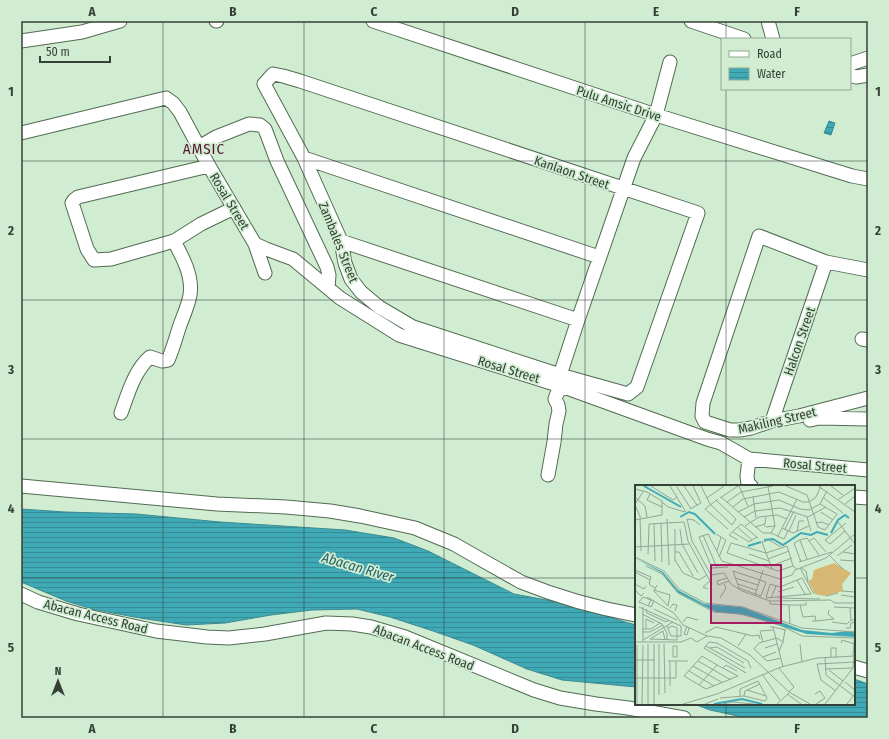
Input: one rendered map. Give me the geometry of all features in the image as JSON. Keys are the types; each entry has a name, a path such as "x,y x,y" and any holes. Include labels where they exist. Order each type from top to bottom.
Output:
{"street":[{"path":"21,41 80,26 120,21"},
{"name":"Pulu Amsic Drive","path":"373,21 656,116 852,176 868,179"},
{"path":"691,21 741,38"},
{"path":"768,21 773,38"},
{"path":"851,64 868,58"},
{"path":"548,475 559,411 555,399 560,380 599,257 634,158 656,116 670,62"},
{"name":"Kanlaon Street","path":"264,84 273,74 283,76 698,213 637,387 628,394"},
{"path":"851,75 856,77 868,75"},
{"name":"Zambales Street","path":"264,84 304,158 341,241 345,263 351,279 361,292 379,307 413,327 560,380 628,394"},
{"name":"Rosal Street","path":"21,133 166,98 173,103 180,112 209,166 255,244 293,259 340,298 399,335 560,380 707,439 721,443 749,459 868,470"},
{"path":"199,147 216,137 249,124 260,125 265,129 277,162 327,267 329,275 328,288"},
{"path":"304,158 599,257"},
{"path":"209,166 78,196 72,203 87,249 94,260 111,259 174,241 201,224 234,208"},
{"name":"Makiling Street","path":"826,262 759,236 703,403 702,416 705,422 730,430 740,430 868,398"},
{"path":"121,413 132,382 143,364 150,357 162,361 168,360 190,295 190,280 187,267 174,241"},
{"path":"341,241 578,320"},
{"path":"255,244 265,273"},
{"path":"826,262 868,270"},
{"name":"Halcon Street","path":"772,421 826,262"},
{"path":"721,443 819,418 868,419"},
{"path":"749,459 747,476 748,484 750,485"},
{"path":"21,486 217,504 301,508 330,511 394,523 415,528 454,544 521,582 531,586 583,603 635,615"},
{"path":"855,497 868,498"},
{"name":"Abacan Access Road","path":"21,594 38,602 78,614 156,631 207,637 229,638 265,634 326,623 352,624 371,627 405,637 534,690 560,698 684,718"},
{"path":"855,667 868,671"}],"water":[{"path":"829,121 835,123 831,135 824,133"},
{"name":"Abacan River","path":"21,509 136,514 220,522 345,530 394,538 428,551 514,594 573,605 635,625 635,687 562,680 527,669 473,645 433,631 390,617 357,609 312,610 225,623 186,625 92,609 66,601 21,582"},
{"path":"855,679 868,684 868,718 747,718 710,710 697,705 855,705"}],"district":[{"name":"AMSIC","path":"204,149"}]}
